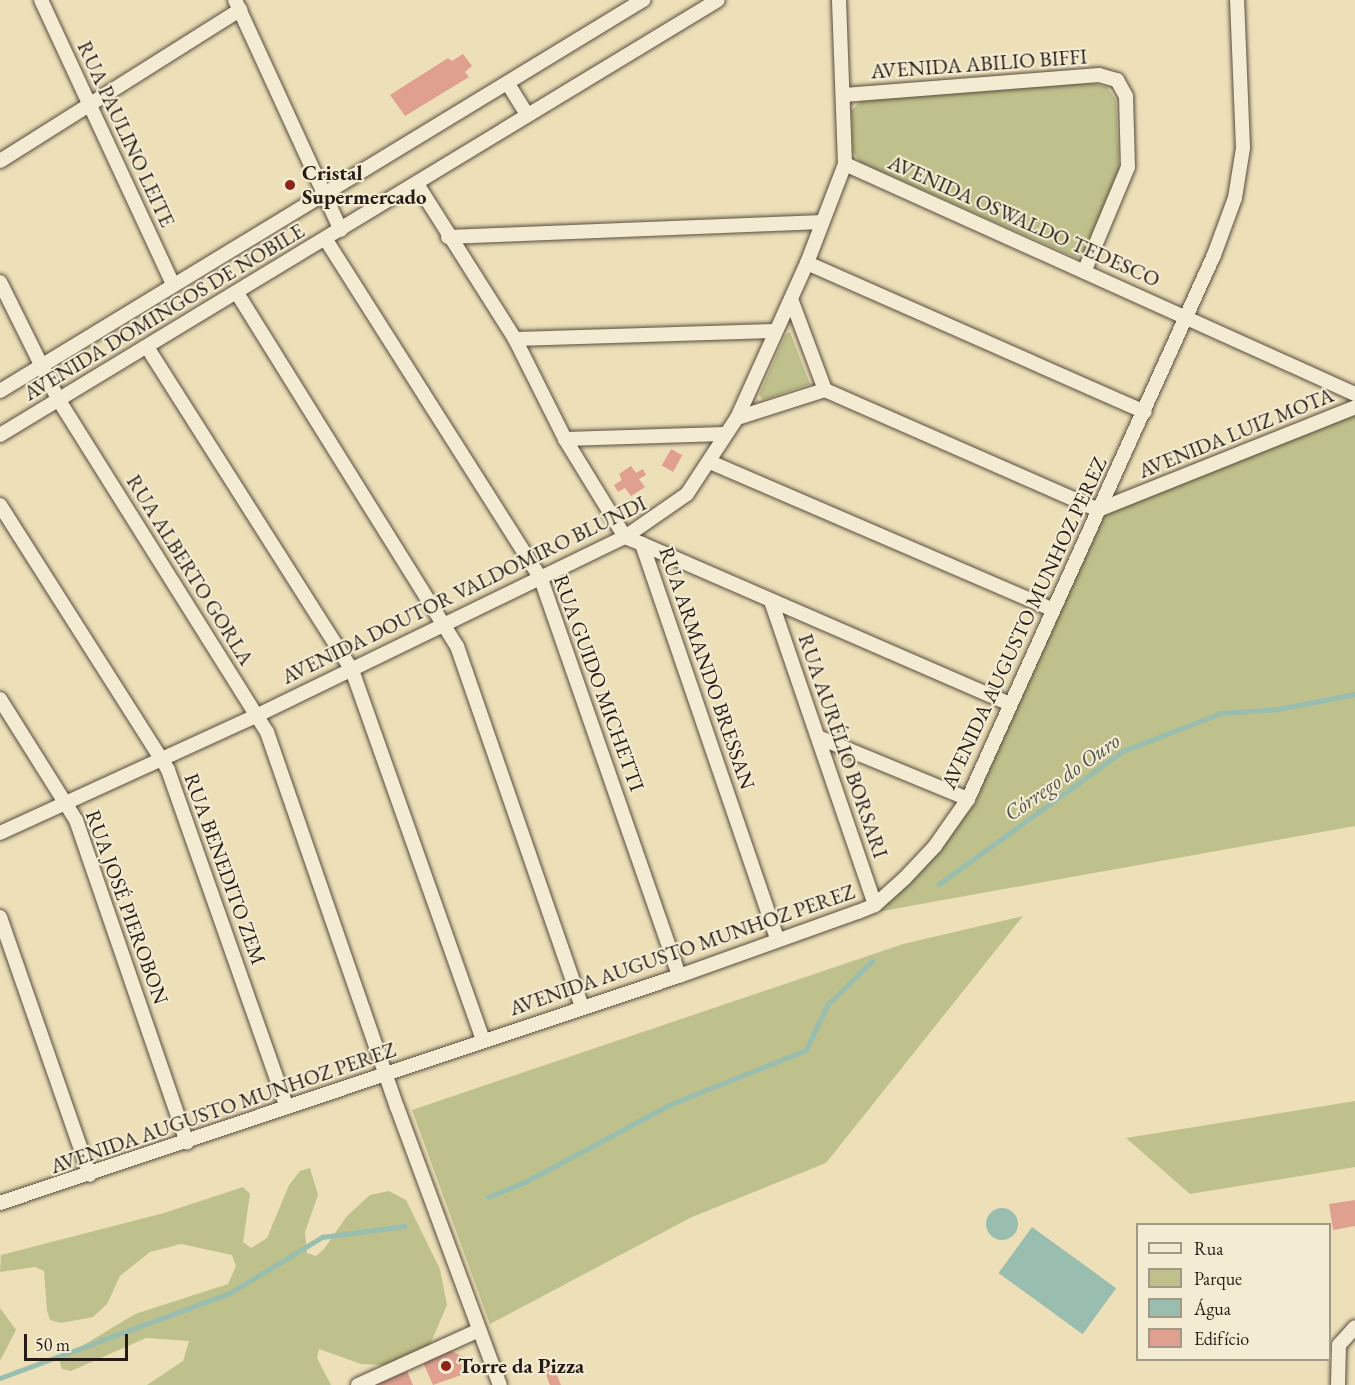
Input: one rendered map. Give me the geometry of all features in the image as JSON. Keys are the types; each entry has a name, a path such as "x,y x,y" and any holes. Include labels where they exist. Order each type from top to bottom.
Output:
{"street":[{"name":"RUA PAULINO LEITE","path":"41,0 173,285"},
{"name":"AVENIDA DOMINGOS DE NOBILE","path":"0,391 643,0"},
{"name":"AVENIDA DOMINGOS DE NOBILE","path":"0,435 326,240 718,0"},
{"name":"AVENIDA DOUTOR VALDOMIRO BLUNDI","path":"0,832 66,800 258,715 541,579 626,537 687,494 710,462 724,434 737,417 774,331 807,263 844,164 844,95 839,0"},
{"name":"AVENIDA AUGUSTO MUNHOZ PEREZ","path":"0,1203 90,1175 582,1006 679,976 875,905 935,846 968,799 1052,609 1145,412 1235,198 1243,148 1237,0"},
{"path":"0,161 91,105 238,5 323,196 341,230"},
{"name":"AVENIDA ABILIO BIFFI","path":"844,95 1099,75 1117,80 1126,96 1128,166 1085,270"},
{"path":"508,84 527,115"},
{"name":"AVENIDA OSWALDO TEDESCO","path":"844,164 1186,315 1355,394"},
{"path":"417,184 448,237 515,339 565,439 626,537"},
{"path":"448,237 822,222"},
{"name":"RUA GUIDO MICHETTI","path":"326,240 541,579 679,976"},
{"path":"807,263 1145,412"},
{"name":"RUA ALBERTO GORLA","path":"0,282 39,367 58,399 258,715 279,766 477,1330 500,1385"},
{"path":"237,293 446,625 471,680 582,1006"},
{"path":"791,299 825,390"},
{"path":"515,339 774,331"},
{"path":"147,347 352,670 483,1040"},
{"path":"737,417 825,390 1098,510"},
{"name":"AVENIDA LUIZ MOTA","path":"1098,510 1355,407"},
{"path":"565,439 724,434"},
{"path":"710,462 1052,609"},
{"name":"RUA BENEDITO ZEM","path":"0,505 161,758 180,798 286,1107"},
{"name":"RUA ARMANDO BRESSAN","path":"626,537 642,544 777,939"},
{"path":"642,544 1010,704"},
{"name":"RUA AURÉLIO BORSARI","path":"771,601 820,738 875,905"},
{"name":"RUA JOSÉ PIEROBON","path":"0,699 66,800 90,854 187,1142"},
{"path":"820,738 968,799"},
{"path":"0,917 90,1175"},
{"path":"1338,1385 1339,1345 1355,1327"},
{"path":"358,1385 477,1330"}],"green space":[{"path":"1092,83 1107,87 1116,100 1119,171 1084,253 1077,258 860,162 853,152 851,111 865,97"},
{"path":"790,332 810,384 763,400 759,395 786,334"},
{"path":"1355,414 1355,826 860,915 893,898 976,803 1012,703 1100,512"},
{"path":"1023,916 826,1163 692,1217 490,1324 412,1110 903,944"},
{"path":"1355,1101 1355,1167 1190,1194 1126,1138"},
{"path":"310,1168 318,1195 305,1232 307,1253 316,1256 324,1249 347,1216 370,1195 389,1191 406,1200 440,1269 447,1305 429,1347 395,1363 384,1365 361,1364 319,1349 317,1358 331,1385 147,1385 183,1361 189,1341 146,1338 71,1371 62,1369 59,1360 135,1314 228,1284 236,1266 232,1255 181,1244 150,1252 120,1276 107,1304 93,1317 61,1323 50,1320 47,1311 44,1271 35,1267 0,1272 1,1255 164,1213 243,1187 250,1194 243,1242 251,1248 267,1238 289,1185 300,1171"},
{"path":"0,1308 16,1330 0,1361"}],"water":[{"path":"1002,1208 1013,1213 1018,1224 1013,1235 1002,1240 991,1235 986,1224 991,1213"},
{"path":"1032,1227 1116,1288 1083,1334 998,1273"}],"building":[{"path":"463,54 472,66 465,72 469,77 405,116 390,95 448,58 452,61"},
{"path":"671,449 682,455 673,472 662,466"},
{"path":"631,466 636,473 643,469 646,475 639,479 645,487 631,496 625,488 618,492 614,485 622,480 619,474"},
{"path":"1355,1200 1355,1226 1333,1230 1329,1204"},
{"name":"Torre da Pizza","path":"447,1349 464,1357 470,1372 433,1385 422,1360"},
{"path":"553,1366 561,1385 550,1385 544,1370"},
{"path":"407,1371 413,1385 375,1385"}],"waterway":[{"name":"Córrego do Ouro","path":"939,884 1123,751 1221,713 1278,709 1355,694"},
{"path":"488,1197 525,1182 671,1104 806,1050 827,1005 872,961"},
{"path":"0,1378 230,1293 322,1237 404,1226"}],"place":[{"name":"Cristal Supermercado","path":"290,185"},
{"name":"Torre da Pizza","path":"446,1366"}]}
